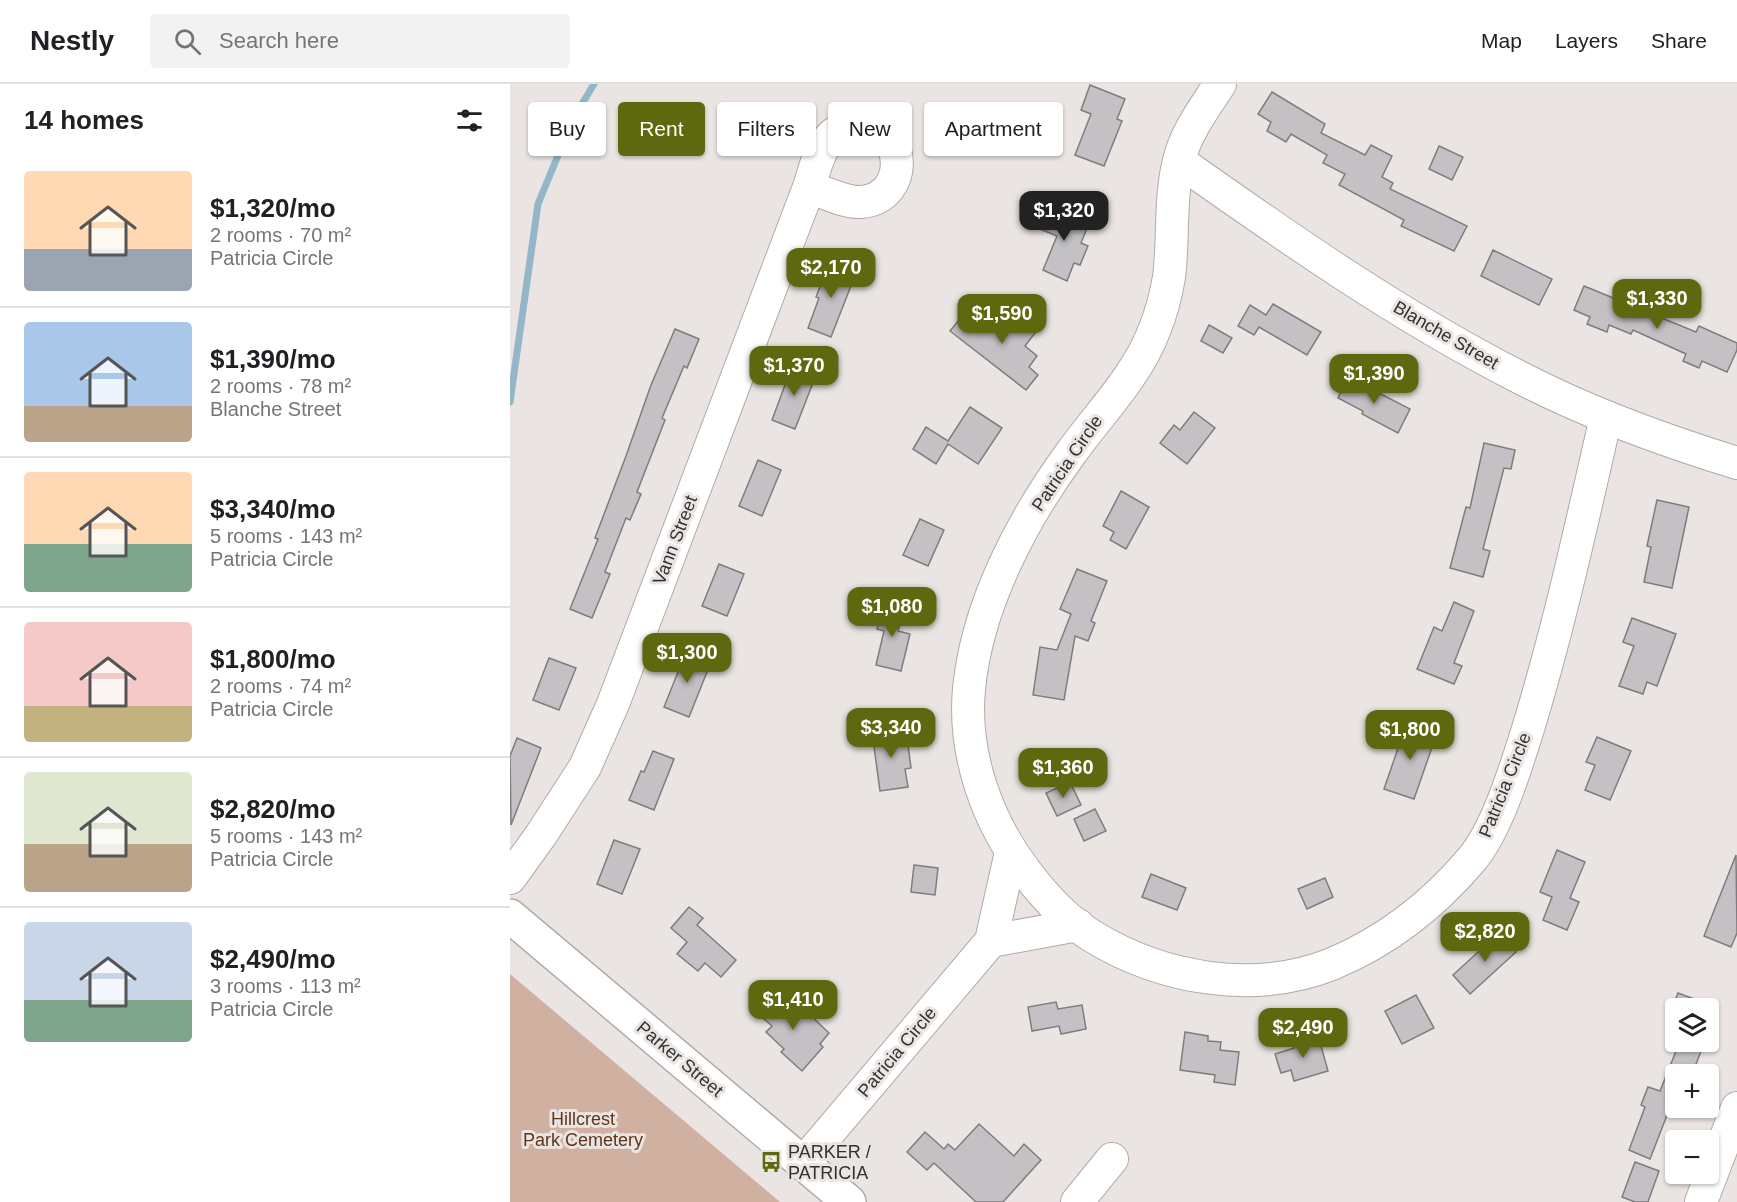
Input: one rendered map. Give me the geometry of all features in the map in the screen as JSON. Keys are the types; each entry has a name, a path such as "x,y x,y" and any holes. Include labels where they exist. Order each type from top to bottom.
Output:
{"main road":[{"name":"Parker Street","path":"510,916 849,1202"}],"street":[{"name":"Patricia Circle","path":"1220,84 1198,117 1179,161 1175,183 1169,278 1153,334 1139,361 1051,481 1018,539 1003,570 982,629 969,689 972,752 988,808 1011,852 1039,889 1062,912 1089,934 1161,968 1204,977 1236,980 1280,977 1329,965 1373,944 1412,919 1447,888 1477,853 1498,812 1515,769 1555,634 1606,417"},
{"name":"Blanche Street","path":"1179,161 1347,277 1517,376 1606,417 1737,463"},
{"name":"Vann Street","path":"510,878 585,767 613,704 809,187"},
{"name":"Patricia Circle","path":"803,1163 991,941 1011,852"},
{"path":"991,941 1078,925"},
{"path":"1701,1202 1737,1108"},
{"path":"1077,1202 1112,1159"}],"green space":[{"name":"Hillcrest Park Cemetery","path":"510,974 780,1202 510,1202"}],"building":[{"path":"1090,85 1125,99 1117,119 1122,121 1104,166 1075,155 1091,114 1081,110"},
{"path":"1272,92 1325,124 1321,133 1365,155 1371,145 1392,156 1382,177 1393,183 1390,189 1467,226 1454,251 1401,226 1404,220 1339,185 1345,174 1323,163 1327,155 1291,134 1286,142 1267,131 1271,122 1258,114"},
{"path":"1439,146 1463,157 1452,180 1429,169"},
{"path":"1049,207 1089,223 1081,243 1088,246 1080,265 1074,263 1067,281 1043,270 1057,236 1040,229"},
{"path":"1493,250 1552,279 1539,305 1481,276"},
{"path":"829,263 856,273 831,337 808,328 819,298 816,297"},
{"path":"1584,286 1696,332 1699,326 1737,343 1737,350 1727,372 1702,361 1699,368 1683,361 1686,354 1633,330 1631,334 1609,325 1607,332 1587,324 1590,317 1574,310"},
{"path":"1273,304 1321,332 1307,355 1259,327 1254,335 1238,326 1250,305 1266,315"},
{"path":"968,309 1003,336 1024,310 1042,324 1025,346 1037,356 1029,367 1038,375 1026,390 950,331"},
{"path":"1209,325 1232,338 1223,353 1201,341"},
{"path":"675,329 699,339 687,368 684,366 662,418 665,420 637,492 641,494 630,520 626,518 605,572 610,574 592,618 570,609 598,539 595,538 651,385"},
{"path":"792,366 816,375 795,429 772,420"},
{"path":"1348,377 1410,409 1398,433 1338,398"},
{"path":"970,407 1002,428 978,464 948,444 936,464 913,449 926,427 948,441"},
{"path":"1194,412 1215,428 1187,464 1160,443 1174,425 1180,430"},
{"path":"1484,443 1515,450 1511,469 1504,468 1483,549 1490,551 1483,577 1450,568 1466,507 1470,508"},
{"path":"758,460 781,470 762,516 739,506"},
{"path":"1121,491 1149,507 1126,549 1110,540 1114,532 1103,526"},
{"path":"1657,500 1689,507 1672,588 1644,582 1651,547 1647,546"},
{"path":"920,519 944,530 928,566 903,555"},
{"path":"719,564 744,574 727,616 702,606"},
{"path":"1077,569 1107,581 1091,621 1095,623 1088,641 1075,636 1064,700 1033,695 1040,647 1057,650 1071,614 1060,609"},
{"path":"884,602 905,607 898,631 910,634 901,671 876,665 884,631 877,629"},
{"path":"1454,602 1474,611 1454,663 1462,666 1454,684 1417,669 1434,627 1442,631"},
{"path":"1632,618 1676,634 1657,686 1647,682 1643,694 1619,686 1634,646 1623,642"},
{"path":"686,652 711,662 689,717 664,707"},
{"path":"549,658 576,668 559,710 533,700"},
{"path":"1407,722 1437,733 1414,799 1384,789"},
{"path":"900,729 903,746 908,745 911,768 905,769 908,787 880,791 872,732"},
{"path":"1597,737 1631,751 1610,800 1585,790 1595,765 1586,762"},
{"path":"517,738 541,748 511,825 510,756"},
{"path":"653,751 674,759 654,810 629,800 641,771 644,772"},
{"path":"1070,782 1081,805 1057,816 1046,793"},
{"path":"1095,809 1106,831 1084,841 1074,819"},
{"path":"614,840 640,849 622,894 597,884"},
{"path":"1557,850 1585,862 1570,898 1579,902 1567,930 1543,920 1552,897 1540,892"},
{"path":"1736,855 1737,933 1731,947 1704,936"},
{"path":"914,865 938,868 935,895 911,892"},
{"path":"1151,874 1186,888 1177,910 1142,897"},
{"path":"1325,878 1333,897 1307,909 1298,889"},
{"path":"689,907 703,918 697,925 736,960 721,977 705,963 698,971 677,954 687,942 671,928"},
{"path":"1499,933 1516,952 1470,994 1453,975"},
{"path":"772,991 802,1018 807,1012 829,1033 820,1044 823,1047 802,1071 781,1052 784,1049 766,1032 772,1026 755,1011"},
{"path":"1678,993 1691,998 1676,998"},
{"path":"1416,995 1434,1028 1402,1044 1385,1011"},
{"path":"1056,1002 1058,1009 1082,1005 1086,1029 1061,1034 1059,1026 1032,1031 1028,1007"},
{"path":"1185,1032 1208,1036 1208,1041 1221,1042 1220,1050 1239,1052 1235,1085 1214,1082 1215,1075 1180,1070"},
{"path":"1318,1035 1328,1071 1294,1081 1291,1070 1281,1073 1275,1054 1294,1048 1292,1041"},
{"path":"1676,1052 1701,1052 1696,1064 1671,1064"},
{"path":"1665,1078 1666,1118 1650,1159 1629,1150 1645,1107 1641,1105 1648,1087 1660,1091"},
{"path":"979,1124 1014,1156 1024,1144 1041,1160 1003,1202 976,1202 934,1163 927,1170 907,1152 925,1132 944,1149 948,1144 955,1150"},
{"path":"1635,1162 1659,1171 1648,1202 1635,1202 1622,1197"}],"waterway":[{"path":"510,402 538,204 573,119 594,84"}],"place":[{"name":"PARKER / PATRICIA","path":"771,1162"}]}
